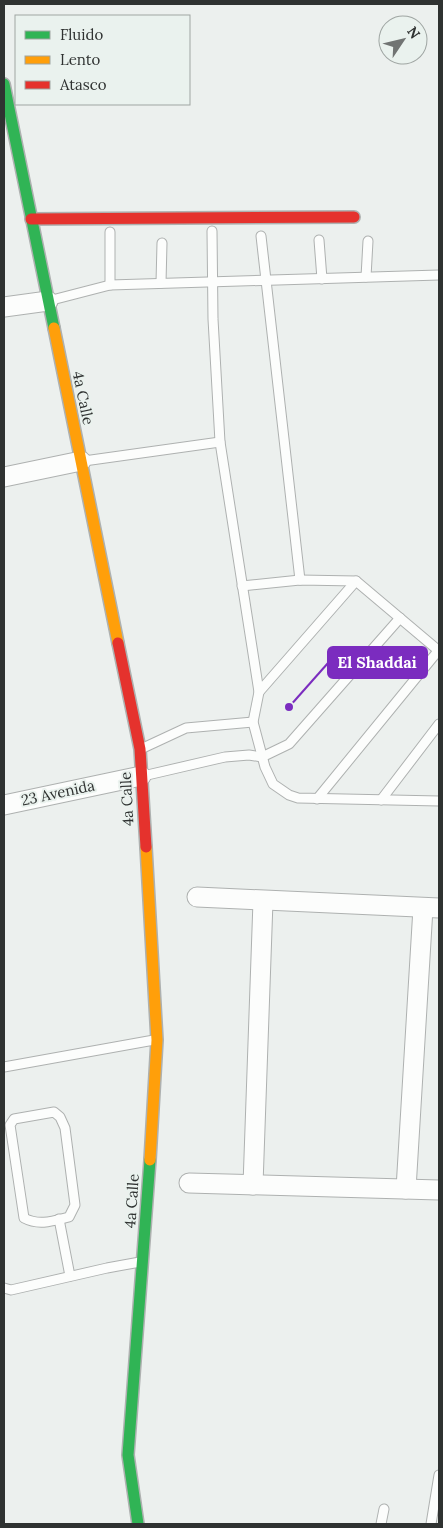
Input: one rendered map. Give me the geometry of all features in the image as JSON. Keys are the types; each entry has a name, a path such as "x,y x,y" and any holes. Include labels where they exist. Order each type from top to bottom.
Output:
{"street":[{"name":"4a Calle","path":"4,84 140,749 157,1040 128,1455 138,1524"},
{"path":"31,219 354,217"},
{"path":"4,307 48,301"},
{"path":"4,477 81,461"},
{"name":"23 Avenida","path":"4,805 141,776"},
{"path":"197,897 431,908 406,1189"},
{"path":"253,1185 263,901"},
{"path":"189,1183 439,1190"}],"lane":[{"path":"212,231 212,282 220,442 259,692 253,722 268,776 273,784 281,790 298,798 439,801"},
{"path":"110,232 110,285"},
{"path":"261,236 300,580"},
{"path":"319,240 322,279"},
{"path":"366,277 368,241"},
{"path":"161,283 162,243"},
{"path":"48,301 110,285 439,275"},
{"path":"81,461 220,442"},
{"path":"242,586 300,580 356,581 439,651 317,799"},
{"path":"259,692 356,581"},
{"path":"141,776 224,757 249,755 262,757 289,744 400,618"},
{"path":"140,749 186,728 253,722"},
{"path":"382,800 438,727"},
{"path":"4,1067 157,1040"},
{"path":"54,1112 60,1117 65,1128 75,1206 69,1218 59,1219 40,1223 24,1218 10,1125 14,1119 54,1112"},
{"path":"59,1219 70,1276"},
{"path":"4,1288 11,1290 142,1262"},
{"path":"430,1524 439,1475"},
{"path":"381,1524 384,1509"}],"traffic: fast":[{"path":"4,84 54,328"},
{"path":"138,1524 128,1455 150,1160"}],"traffic: slow":[{"path":"54,328 118,643"},
{"path":"146,847 157,1040 150,1160"}],"traffic: jam":[{"path":"31,219 354,217"},
{"path":"118,643 140,749 146,847"}],"place":[{"name":"El Shaddai","path":"289,707"}]}
